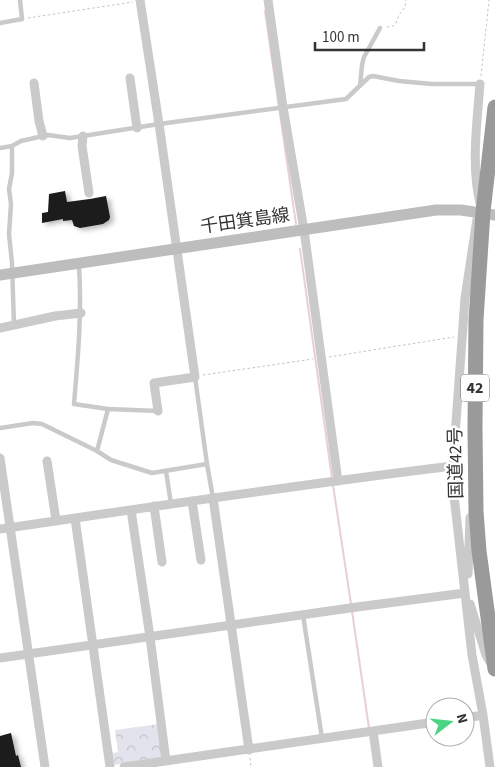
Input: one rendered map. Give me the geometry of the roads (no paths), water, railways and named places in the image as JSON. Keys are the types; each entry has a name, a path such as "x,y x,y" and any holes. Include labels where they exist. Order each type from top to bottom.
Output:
{"highway":[{"name":"国道42号","path":"495,107 487,214 476,320 475,410 476,511 483,589 495,669"}],"main road":[{"name":"千田箕島線","path":"0,275 436,210 461,210 487,214"}],"street":[{"path":"268,0 283,107 304,230 338,481"},
{"path":"140,1 195,377 154,383 158,411"},
{"path":"130,78 137,128"},
{"path":"34,83 37,114 43,136"},
{"path":"480,84 475,138 477,191 487,214 475,223 464,298 452,485 472,655 490,767"},
{"path":"82,136 90,193"},
{"path":"0,328 55,316 81,313"},
{"path":"0,458 45,767"},
{"path":"47,461 56,520"},
{"path":"0,529 154,506 453,466"},
{"path":"213,498 249,750"},
{"path":"192,501 201,560"},
{"path":"154,506 162,562"},
{"path":"131,510 169,763"},
{"path":"476,511 470,518 466,593 486,655 490,663 494,665"},
{"path":"75,518 110,767"},
{"path":"0,658 466,593"},
{"path":"475,716 483,715"},
{"path":"124,767 169,763 425,723"},
{"path":"373,731 378,767"}],"lane":[{"path":"0,23 22,19 20,0"},
{"path":"360,86 364,57 380,28"},
{"path":"0,148 48,135 70,138 346,99 369,77 373,76 432,84 480,84"},
{"path":"12,146 12,173 9,189 11,204 9,234 14,326"},
{"path":"79,264 81,313 74,404 108,409 158,411"},
{"path":"195,377 213,498"},
{"path":"97,451 108,409"},
{"path":"0,428 33,422 42,424 97,451 111,460 148,473 207,464"},
{"path":"166,471 171,504"},
{"path":"303,615 322,738"}],"waterway":[{"path":"265,11 296,224"},
{"path":"300,249 332,478"},
{"path":"333,485 351,604"},
{"path":"352,611 369,728"}]}
